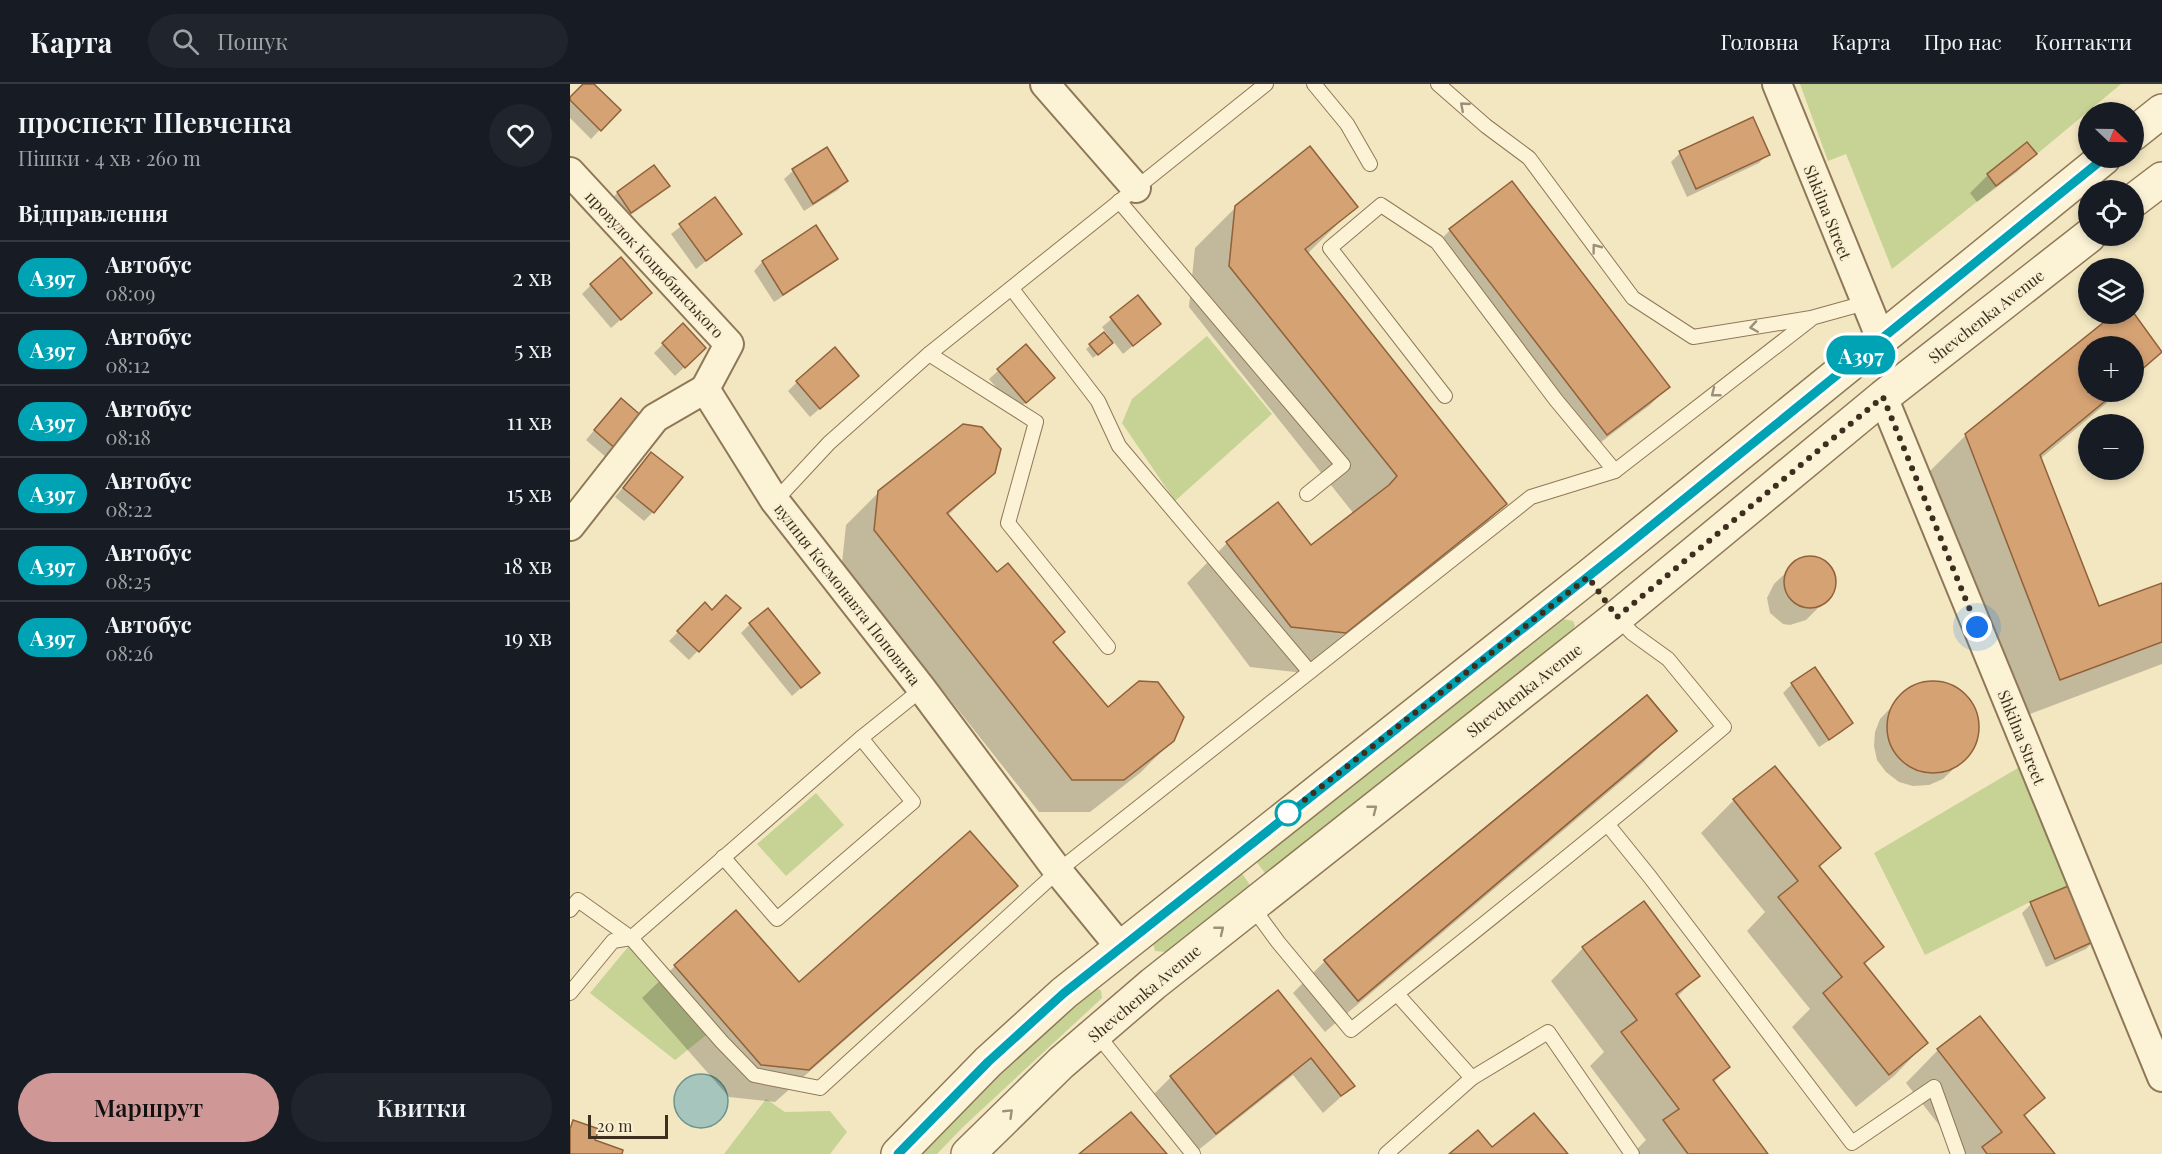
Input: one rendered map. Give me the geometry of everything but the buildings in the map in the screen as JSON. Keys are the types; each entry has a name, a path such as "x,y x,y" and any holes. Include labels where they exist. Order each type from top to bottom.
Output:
{"street":[{"path":"1045,84 1128,194"},
{"name":"Shkilna Street","path":"1777,84 1881,339"},
{"path":"2144,125 2162,111"},
{"path":"898,1154 988,1062 1120,946 1588,577 2092,168"},
{"name":"провулок Коцюбинського","path":"570,172 729,344 705,389"},
{"path":"2144,193 2162,179"},
{"name":"Shevchenka Avenue","path":"968,1154 1061,1063 1154,984 1617,617 1883,397 2078,245"},
{"path":"570,526 656,418 705,389"},
{"name":"вулиця Космонавта Поповича","path":"705,389 775,501 922,689 1058,871 1120,946"},
{"name":"Shkilna Street","path":"1883,397 2162,1077"},
{"path":"1588,577 1617,617"},
{"path":"1120,946 1154,984"}],"lane":[{"path":"775,501 829,443 929,354 1266,84"},
{"path":"1314,84 1347,124 1370,164"},
{"path":"1438,84 1486,126 1528,158 1633,298 1693,337 1812,318 1865,303"},
{"path":"1128,194 1342,465 1307,494"},
{"path":"1445,396 1330,248 1381,205 1437,242 1556,400 1615,471"},
{"path":"1012,289 1098,401 1119,446 1309,671"},
{"path":"570,910 578,900 631,938 754,1075 820,1088 1058,871 1531,497 1615,471 1812,318"},
{"path":"929,354 1036,422 1008,523 1108,647"},
{"path":"1251,905 1278,942 1350,1030 1397,994 1608,825 1724,728 1668,659 1632,633 1617,617"},
{"path":"570,993 613,941 631,938 861,738 922,689"},
{"path":"723,857 777,919 904,810 913,802 861,738"},
{"path":"1608,825 1650,876 1852,1143 1934,1087 1958,1154"},
{"path":"1397,994 1472,1077"},
{"path":"1386,1154 1472,1077 1548,1032 1632,1154"},
{"path":"1096,1033 1193,1154"}],"green space":[{"path":"1800,84 2121,84 2099,102 2078,102 2078,120 1892,269 1846,154 1828,161"},
{"path":"1207,336 1272,414 1175,501 1122,423 1132,399"},
{"path":"1563,619 1573,621 1575,626 1571,633 1265,873 1255,860"},
{"path":"2023,765 2073,884 2030,902 1925,955 1874,853"},
{"path":"816,793 844,825 786,876 757,844"},
{"path":"1241,872 1250,885 1166,952 1155,951 1153,943"},
{"path":"633,941 715,1028 675,1060 590,993"},
{"path":"1092,988 1101,990 1102,998 937,1154 919,1154 994,1078"},
{"path":"766,1099 785,1112 830,1111 847,1132 830,1154 724,1154"}],"water":[{"path":"701,1074 711,1076 720,1082 726,1091 728,1101 726,1111 720,1120 711,1126 701,1128 691,1126 682,1120 676,1111 674,1101 676,1091 682,1082 691,1076"}],"bus line":[{"name":"А397","path":"898,1154 988,1062 1120,946 1624,548 2092,168"}],"route":[{"path":"1288,813 1588,577 1617,617 1883,397 1977,627"}]}
